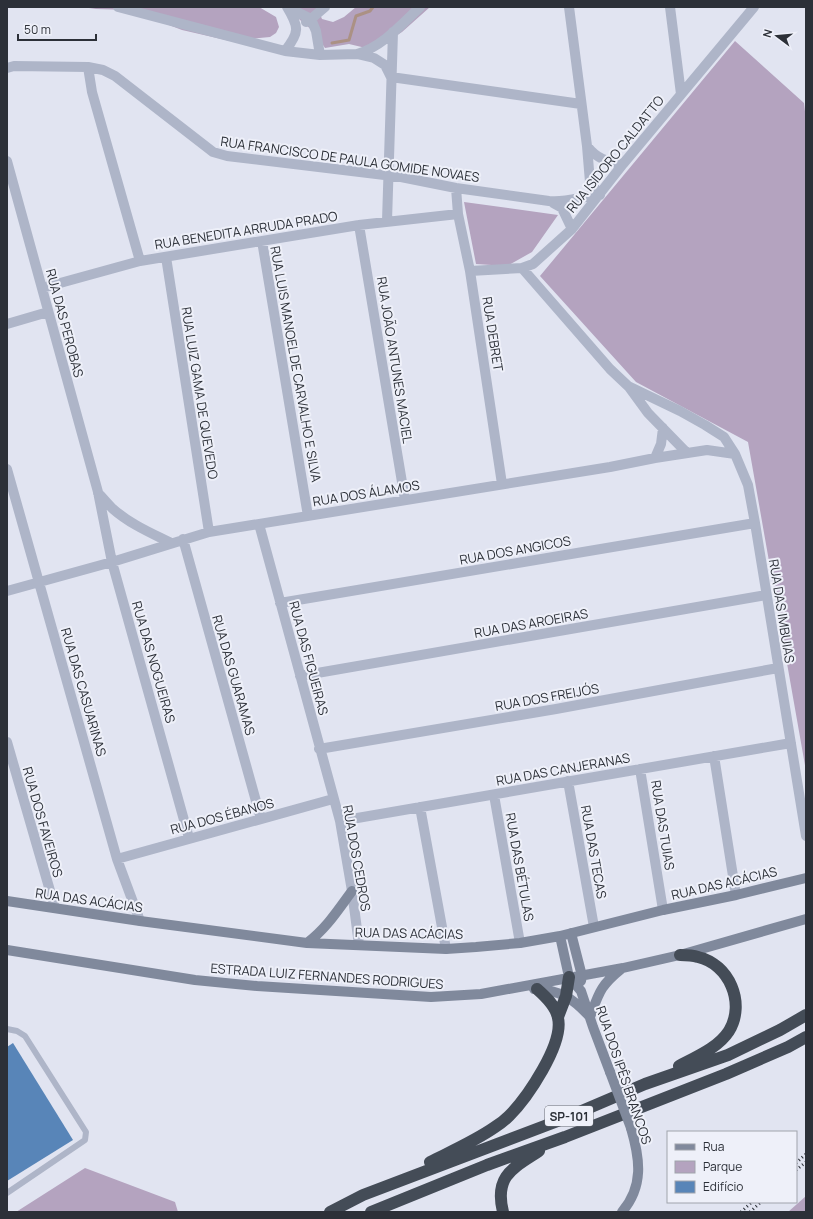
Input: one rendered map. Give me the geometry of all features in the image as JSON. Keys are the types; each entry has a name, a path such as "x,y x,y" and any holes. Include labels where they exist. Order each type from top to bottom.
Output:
{"highway":[{"path":"645,1084 710,1048 722,1039 729,1030 734,1018 736,1006 735,994 730,982 722,970 699,957 680,954"},
{"path":"558,1017 566,996 569,977"},
{"path":"363,1195 479,1137 509,1117 536,1081 547,1061 559,1027 558,1017 554,1008 536,989"},
{"name":"SP-101","path":"330,1212 363,1195 563,1119 645,1084 728,1055 780,1030 806,1015"},
{"name":"SP-101","path":"371,1212 487,1165 726,1074 788,1047 806,1037"},
{"path":"503,1212 500,1199 502,1185 506,1175 516,1165 565,1136"}],"street":[{"path":"118,7 285,51 320,55 356,54 368,51 380,44 420,7"},
{"path":"285,51 293,41 297,26 295,20 286,7"},
{"path":"286,7 311,19 316,31 320,55"},
{"path":"297,26 311,19 325,7"},
{"path":"569,7 587,146 590,182 600,195"},
{"path":"670,7 681,94"},
{"name":"RUA ISIDORO CALDATTO","path":"470,271 522,268 533,264 572,229 623,164 754,7"},
{"path":"387,221 393,32"},
{"path":"356,54 374,58 385,65 391,77"},
{"name":"RUA FRANCISCO DE PAULA GOMIDE NOVAES","path":"7,68 14,66 88,67 102,70 115,76 213,152 227,156 401,177 456,188 549,201 561,202 586,196 600,195"},
{"path":"88,67 92,92 140,261"},
{"path":"391,77 581,104"},
{"path":"587,146 593,154 604,160 623,164"},
{"name":"RUA DAS PEROBAS","path":"7,161 98,492"},
{"name":"RUA DEBRET","path":"456,188 458,214 470,271 502,484"},
{"name":"RUA FRANCISCO DE PAULA GOMIDE NOVAES","path":"549,201 562,208 572,229"},
{"name":"RUA BENEDITA ARRUDA PRADO","path":"42,288 140,261 387,221 458,214"},
{"name":"RUA JOÃO ANTUNES MACIEL","path":"360,225 405,500"},
{"name":"RUA LUIS MANOEL DE CARVALHO E SILVA","path":"262,241 308,516"},
{"name":"RUA LUIZ GAMA DE QUEVEDO","path":"166,257 209,532"},
{"path":"522,268 610,369 628,386 648,413 687,453"},
{"path":"7,324 48,312"},
{"name":"RUA DAS IMBUIAS","path":"628,386 680,411 724,437 735,454 748,485 806,836"},
{"path":"655,458 661,444 663,428"},
{"name":"RUA DOS ÁLAMOS","path":"7,591 112,562 209,532 707,450 735,454"},
{"name":"RUA DAS CASUARINAS","path":"7,469 117,859 140,921"},
{"path":"98,492 112,508 124,518 171,543"},
{"name":"RUA DAS NOGUEIRAS","path":"98,492 112,562 190,838"},
{"name":"RUA DOS ANGICOS","path":"280,602 755,523"},
{"name":"RUA DAS FIGUEIRAS","path":"259,524 333,799"},
{"name":"RUA DAS GUARAMAS","path":"183,539 261,819"},
{"name":"RUA DAS AROEIRAS","path":"300,676 766,595"},
{"name":"RUA DOS FREIJÓS","path":"319,749 564,707 778,668"},
{"name":"RUA DOS FAVEIROS","path":"7,742 55,908"},
{"name":"RUA DAS CANJERANAS","path":"340,821 791,743"},
{"path":"714,756 736,895"},
{"name":"RUA DAS TUIAS","path":"640,769 663,910"},
{"name":"RUA DAS IMBUIAS","path":"797,775 806,792"},
{"name":"RUA DAS TECAS","path":"568,781 594,927"},
{"name":"RUA DAS BÉTULAS","path":"494,795 520,943"},
{"name":"RUA DOS ÉBANOS","path":"117,859 333,799"},
{"name":"RUA DOS CEDROS","path":"333,799 340,821 352,891 358,945"},
{"path":"420,807 446,949"},
{"name":"RUA DAS ACÁCIAS","path":"7,901 140,921 307,943 446,949 520,943 560,936 663,910 736,895 806,878"},
{"path":"307,943 318,935 331,921 352,891"},
{"name":"ESTRADA LUIZ FERNANDES RODRIGUES","path":"7,950 195,980 257,986 431,997 481,994 623,968 680,954 806,919"},
{"name":"RUA DOS IPÊS BRANCOS","path":"571,933 582,976 581,991"},
{"name":"RUA DOS IPÊS BRANCOS","path":"560,936 569,977 581,991 631,1128 638,1155 638,1174 632,1197 622,1212"},
{"path":"590,1017 598,994 607,981 623,968"},
{"path":"520,988 556,992 566,996 580,1005 590,1017"}],"lane":[{"path":"7,1029 17,1031 25,1036 86,1132 85,1140 7,1193"}],"green space":[{"path":"82,7 259,7 276,17 279,27 276,33 270,37 230,41 182,30 130,10"},
{"path":"285,7 317,7 322,19 333,22 344,17 356,7 430,7 402,32 383,44 370,49 349,44 325,48 314,32"},
{"path":"735,41 804,103 806,120 806,771 748,442 636,382 540,276"},
{"path":"464,202 558,215 532,252 507,266 476,264"},
{"path":"85,1168 175,1202 178,1212 16,1212"},
{"path":"806,1196 806,1212 788,1212"}],"building":[{"path":"13,1043 73,1140 7,1181 7,1047"}],"waterway":[{"path":"332,43 349,40 356,16 370,11 373,7"}],"railway":[{"path":"797,1162 806,1154"},
{"path":"797,1169 806,1162"},
{"path":"741,1212 751,1203"},
{"path":"750,1212 760,1203"}]}
